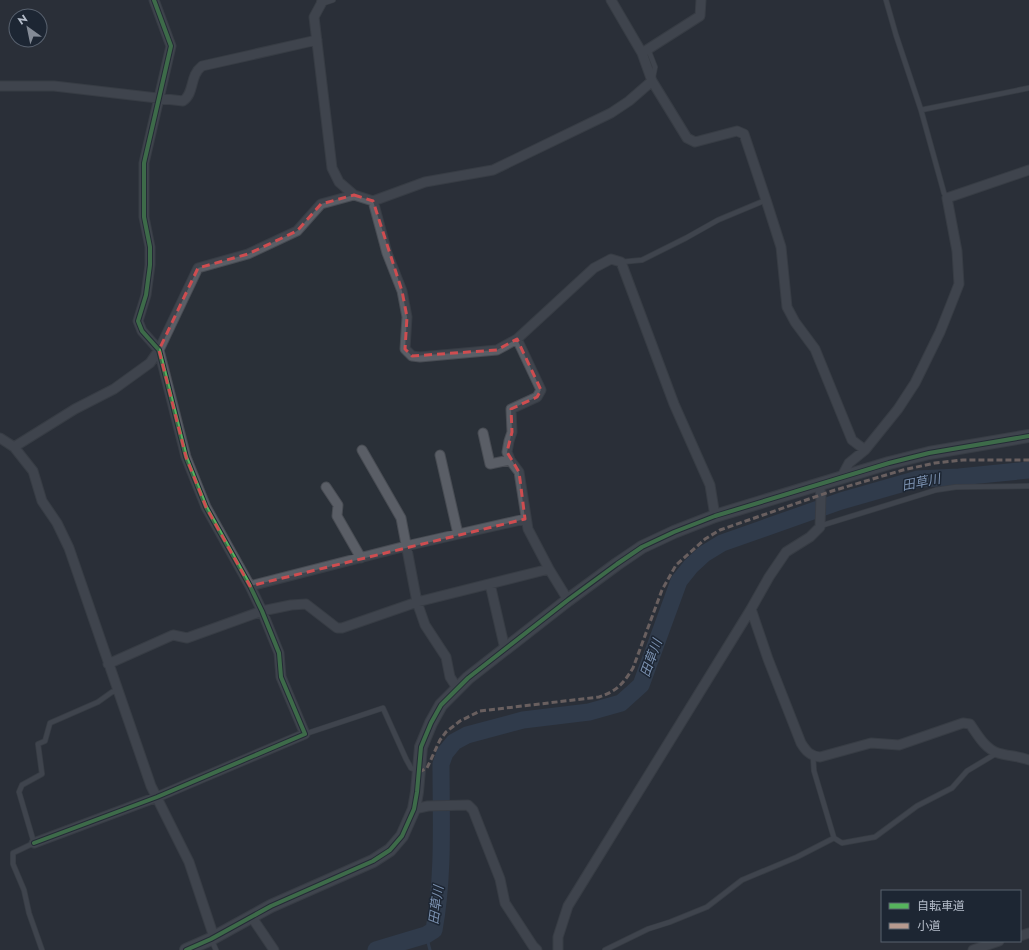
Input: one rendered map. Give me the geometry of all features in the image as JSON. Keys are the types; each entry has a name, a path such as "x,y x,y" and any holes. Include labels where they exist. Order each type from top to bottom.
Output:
{"street":[{"path":"34,843 156,797 305,734 282,677 279,653 262,611 250,586 206,507 186,457 159,350 142,331 138,321 146,295 150,265 150,247 144,217 144,163 171,46 154,0"},
{"path":"611,0 645,51 652,81 687,138 695,142 737,131 744,134 781,247 787,306 795,322 815,349 852,440 865,450"},
{"path":"645,51 700,16 701,0"},
{"path":"322,2 314,17 332,168 339,182 354,195 373,201 425,182 493,170 611,113 629,102 652,81"},
{"path":"0,86 54,86 182,101 187,98 196,71 202,66 317,40"},
{"path":"841,478 849,463 865,450 898,409 915,384 940,332 959,284 957,251 947,198 1029,170"},
{"path":"14,446 75,409 114,389 150,363 159,350 198,268 248,254 297,231 321,204 354,195"},
{"path":"373,201 387,253 402,291 407,317 406,349 412,356 420,357 497,350 517,339 594,268 611,259 621,262 674,404 710,485 715,516"},
{"path":"517,339 541,390 537,397 511,409 512,432 507,452 510,460 519,472 525,519 528,529 549,569 568,600"},
{"path":"484,433 490,464 510,460"},
{"path":"186,950 212,938 251,916 372,861 390,850 402,836 414,809 422,747 430,723 441,705 457,688 568,600 642,547 674,532 715,516 820,490 841,478 889,463 930,453 1029,436"},
{"path":"0,438 14,446 33,471 42,501 57,523 69,548 151,786 189,862 212,938"},
{"path":"362,450 401,518 417,602 425,625 446,657 450,677 457,688"},
{"path":"440,455 458,534"},
{"path":"326,487 338,506 338,516 361,558"},
{"path":"558,950 558,937 568,906 751,609 769,577 786,552 810,537 820,527 820,490"},
{"path":"250,586 406,546 525,519"},
{"path":"108,664 173,635 187,638 262,611 290,605 306,604 337,628 342,628 417,602 549,569"},
{"path":"490,584 505,650"},
{"path":"751,609 768,659 801,743 813,756 820,758 871,743 899,745 963,723 970,724 986,745 997,753 1019,756 1029,760"},
{"path":"414,809 428,806 468,805 473,810 500,879 505,903 537,950"},
{"path":"251,916 274,950"},
{"path":"974,950 995,942"}],"lane":[{"path":"322,2 333,0"},
{"path":"886,0 921,110 944,193 947,198"},
{"path":"921,110 1029,88"},
{"path":"621,262 642,260 718,220 766,200"},
{"path":"820,527 936,490 956,487 1029,486"},
{"path":"42,950 29,913 24,890 13,864 13,853 34,843 19,792 22,785 42,774 38,744 45,741 50,723 98,702 112,692 117,691"},
{"path":"305,734 382,708 411,768 419,772"},
{"path":"813,756 814,772 834,838 842,843 875,837 917,806 952,788 967,770 997,753"},
{"path":"604,950 648,929 707,907 742,880 797,857 834,838"},
{"path":"212,938 216,950"}],"highlighted area":[{"path":"354,195 373,201 402,291 407,317 405,349 412,356 497,350 517,339 541,390 537,397 511,409 512,432 507,452 519,472 525,519 250,586 206,507 186,457 159,350 198,268 248,254 297,231 321,204"}],"waterway":[{"name":"田草川","path":"376,950 426,935 434,930 441,868 441,764 445,753 454,742 467,735 523,720 589,712 621,703 641,685 679,581 691,566 704,554 722,543 841,501 918,479 959,477 1029,470"},
{"path":"426,935 430,950"}],"marked path":[{"path":"419,772 427,768 440,740 446,732 460,721 480,711 599,697 619,686 633,668 662,590 676,565 705,539 720,530 832,491 903,470 935,463 963,460 1029,460"}],"cycle path":[{"path":"34,843 157,797 305,734 281,677 279,653 262,611 250,586 206,507 186,457 159,350 142,331 138,321 146,295 150,265 150,247 144,217 144,163 171,46 154,0"},
{"path":"186,950 211,939 271,906 373,861 390,850 402,836 414,809 421,747 431,723 441,705 468,678 568,600 642,547 674,532 715,516 889,463 929,453 1029,436"}]}
